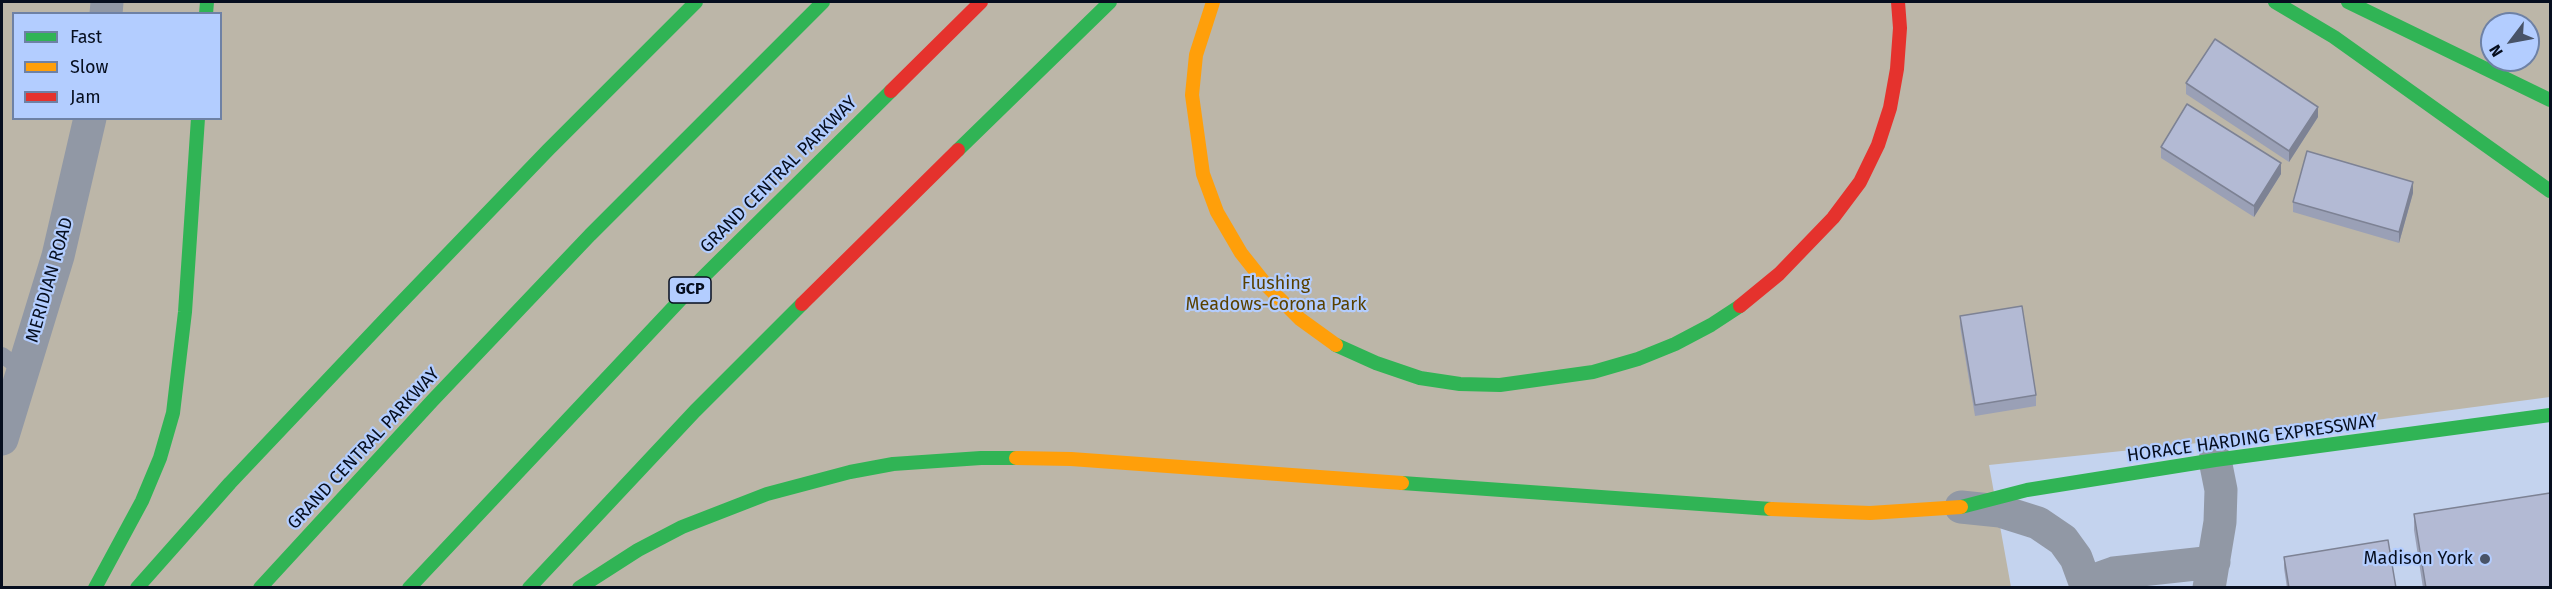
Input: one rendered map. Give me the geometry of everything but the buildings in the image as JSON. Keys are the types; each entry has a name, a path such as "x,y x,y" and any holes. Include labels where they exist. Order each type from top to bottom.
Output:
{"main road":[{"path":"137,588 230,483 400,303 696,2"},
{"name":"GRAND CENTRAL PARKWAY","path":"260,588 433,400 590,235 823,2"},
{"name":"GRAND CENTRAL PARKWAY","path":"409,588 683,297 981,2"},
{"path":"529,588 695,411 922,184 1110,2"},
{"path":"1213,2 1196,55 1193,105 1203,174 1217,212 1240,253 1268,287 1300,319 1334,344 1376,363 1420,378 1460,384 1500,385 1593,372 1638,359 1675,344 1712,325 1750,299 1779,274 1833,218 1860,182 1878,145 1890,108 1897,69 1900,28 1898,2"},
{"path":"2275,2 2334,37 2550,191"},
{"path":"2348,2 2550,100"},
{"path":"95,588 142,501 160,458 172,413 184,322 198,120"},
{"name":"HORACE HARDING EXPRESSWAY","path":"579,588 638,550 682,527 767,494 850,472 893,464 981,458 1071,459 1793,511 1870,513 1960,507 2027,490 2215,460 2550,416"}],"street":[{"name":"MERIDIAN ROAD","path":"2,439 13,363 58,256 90,120"},
{"path":"1960,507 2000,511 2038,523 2063,540 2076,558 2087,585 2114,573 2211,575 2220,522 2221,490 2215,460"}],"green space":[{"name":"Flushing Meadows-Corona Park","path":"2,2 2550,2 2550,397 2217,441 1989,465 2011,587 2,587"}],"traffic: fast":[{"path":"206,12 207,2"},
{"path":"137,588 230,483 392,312 548,150 696,2"},
{"path":"260,588 433,400 590,235 823,2"},
{"path":"958,150 1110,2"},
{"path":"2275,2 2334,37 2550,191"},
{"path":"2348,2 2550,100"},
{"path":"409,588 683,297 891,91"},
{"path":"95,588 142,501 160,458 173,413 185,312 198,120"},
{"path":"529,588 695,411 802,304"},
{"path":"1336,345 1376,363 1420,378 1460,384 1500,385 1593,372 1638,359 1675,344 1740,306"},
{"path":"1961,507 2027,490 2215,460 2550,415"},
{"path":"579,588 638,550 682,527 767,494 850,472 893,464 1016,458"},
{"path":"1402,483 1771,509"}],"traffic: slow":[{"path":"1213,2 1196,55 1192,95 1203,174 1217,212 1241,253 1268,287 1300,319 1336,345"},
{"path":"1016,458 1071,459 1402,483"},
{"path":"1771,509 1870,513 1961,507"}],"traffic: jam":[{"path":"891,91 981,2"},
{"path":"1740,306 1779,274 1833,218 1860,182 1878,145 1890,108 1897,69 1900,28 1898,2"},
{"path":"802,304 958,150"}],"place":[{"name":"Madison York","path":"2485,559"}]}
